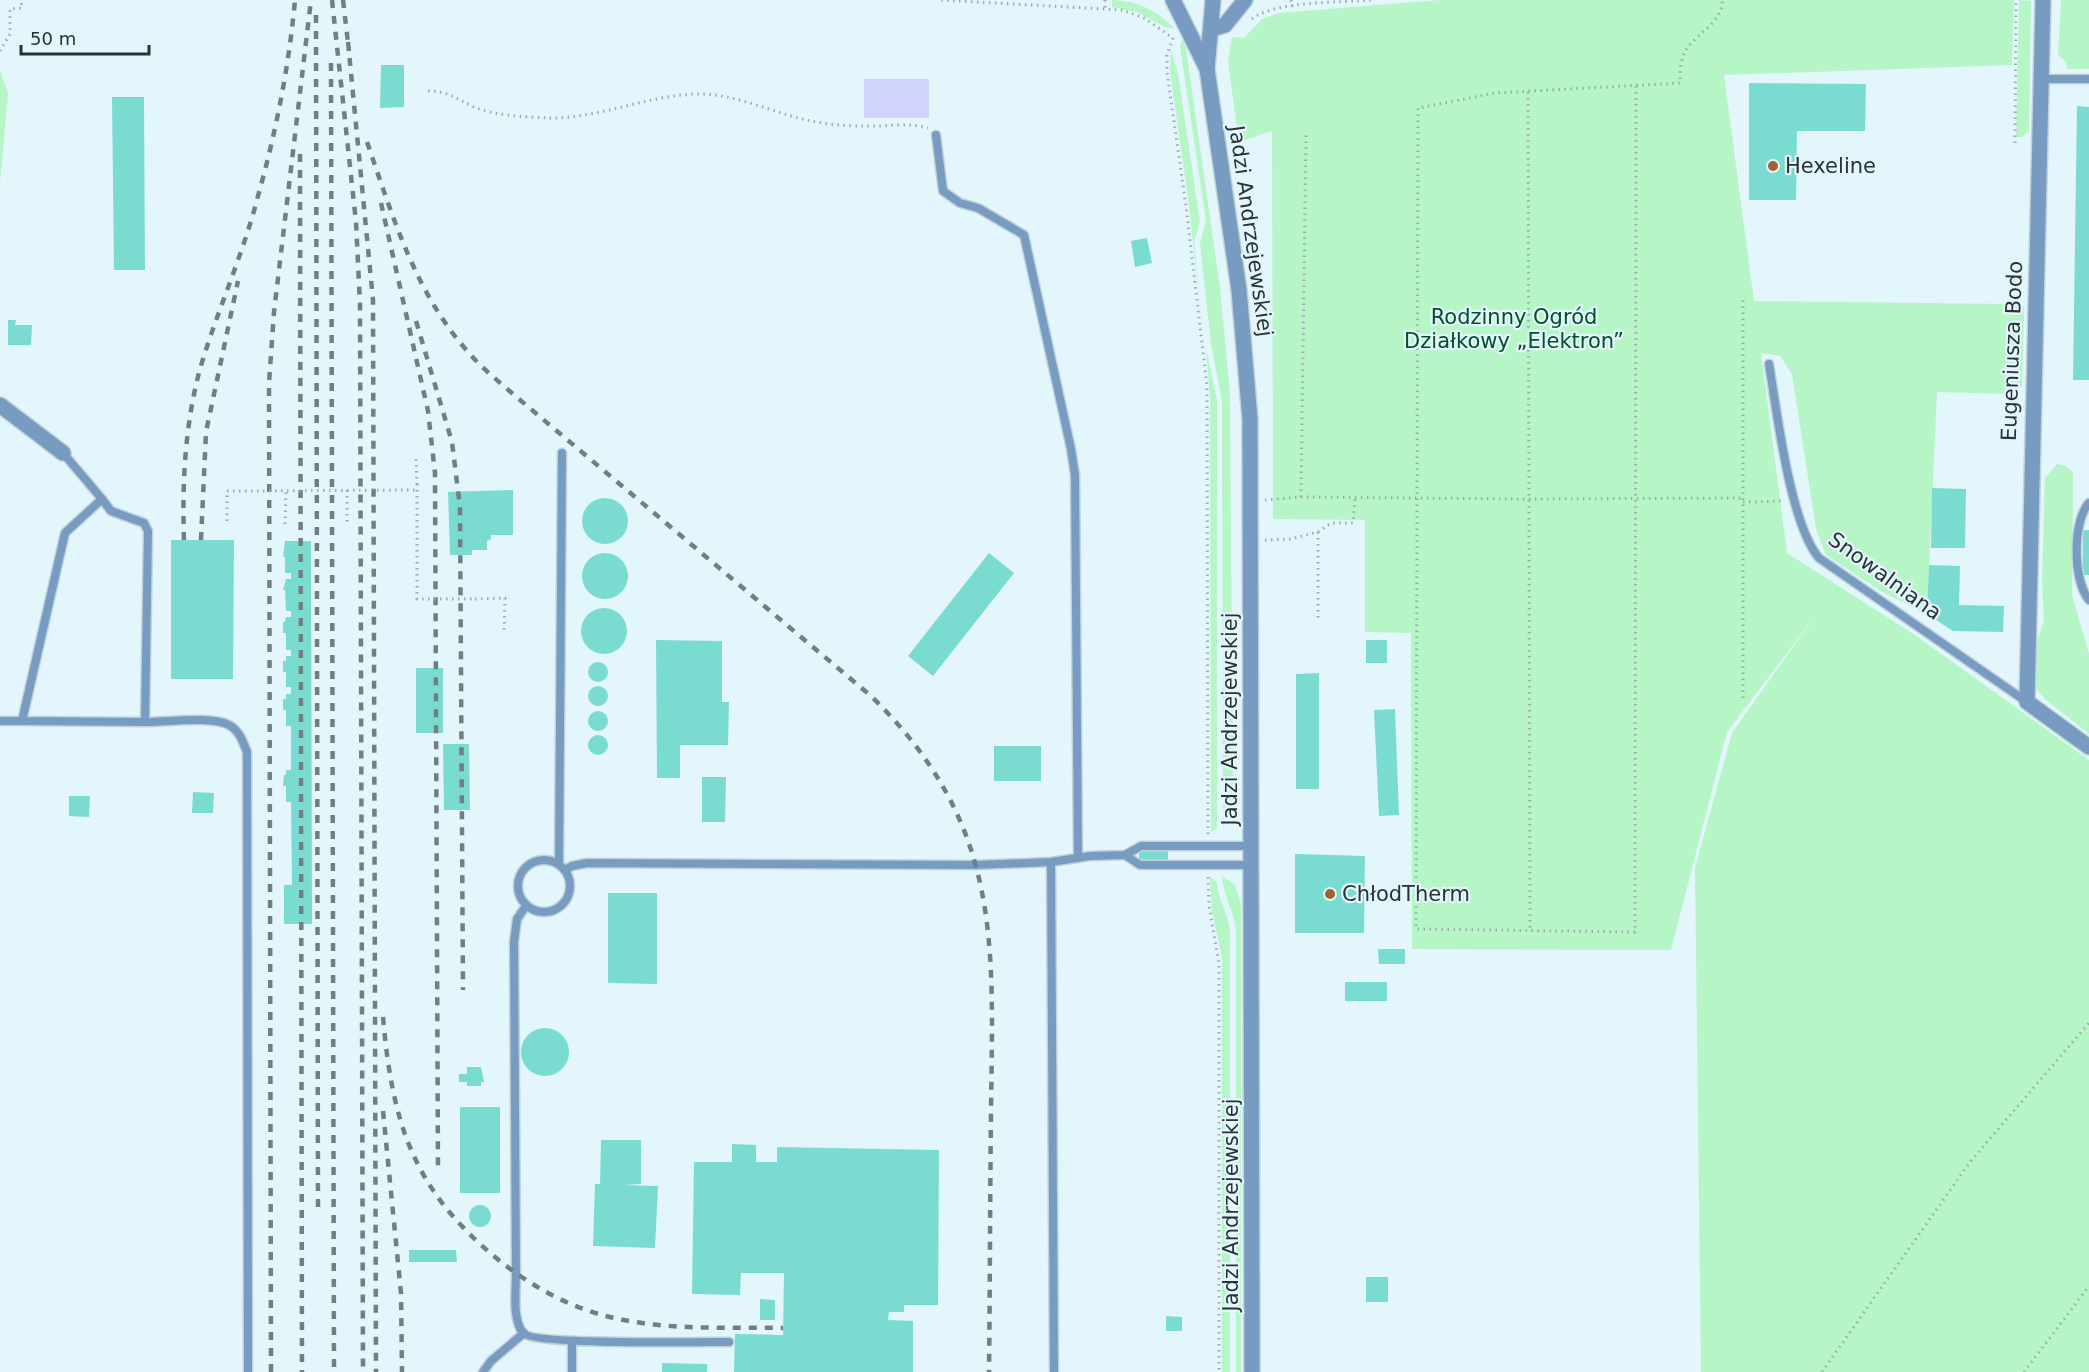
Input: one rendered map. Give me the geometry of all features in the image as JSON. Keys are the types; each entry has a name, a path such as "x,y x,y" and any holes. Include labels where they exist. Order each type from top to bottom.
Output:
{"street":[{"name":"Jadzi Andrzejewskiej","path":"1173,0 1207,69"},
{"name":"Jadzi Andrzejewskiej","path":"1213,0 1207,69 1244,329 1250,419 1252,1372"},
{"path":"1212,29 1225,25 1245,0"},
{"name":"Eugeniusza Bodo","path":"2026,702 2043,0"},
{"path":"0,405 63,453"},
{"name":"Snowalniana","path":"2026,702 2089,747"}],"lane":[{"path":"2041,79 2089,79"},
{"path":"936,135 943,191 960,203 978,208 1024,235 1071,449 1075,475 1078,858"},
{"name":"Snowalniana","path":"1769,364 1795,500 1802,527 1812,549 1820,558 2026,702"},
{"path":"63,453 111,511 138,519 144,523 148,531 146,722"},
{"path":"562,453 562,867 571,886 565,903 550,912 534,910 526,906 518,890 521,874 534,862 551,861 562,867 587,863 976,865 1051,862 1125,855 1141,846 1251,846"},
{"path":"22,721 65,532 102,499"},
{"path":"2089,504 2082,512 2078,530 2079,580 2089,600"},
{"path":"0,721 216,722 229,725 239,733 247,752 248,1372"},
{"path":"1125,855 1140,866 1252,865"},
{"path":"1051,862 1054,1372"},
{"path":"526,906 517,919 514,942 517,1320 524,1333 531,1337 572,1341 729,1342"},
{"path":"483,1372 491,1361 524,1333"},
{"path":"572,1341 572,1372"}],"path":[{"path":"0,51 10,34 10,9 22,8 21,0"},
{"path":"941,0 1105,9 1137,14 1173,38 1167,55 1167,72 1186,206 1207,387 1208,846"},
{"path":"1105,0 1105,9"},
{"path":"1291,0 1292,7"},
{"path":"1247,24 1262,13 1292,7 1373,0"},
{"path":"1636,86 1635,932 1416,929 1418,108 1495,93 1680,83 1686,50 1718,15 1722,0"},
{"path":"2015,143 2016,0"},
{"path":"428,91 443,91 474,106 494,112 551,118 628,108 695,94 718,96 815,122 864,126 917,125 928,128 936,135"},
{"path":"1528,91 1527,499 1530,930"},
{"path":"1301,496 1306,134"},
{"path":"1743,300 1743,698"},
{"path":"416,459 417,599 505,598 504,634"},
{"path":"347,490 347,522"},
{"path":"226,521 227,491 417,490"},
{"path":"285,491 285,524"},
{"path":"1251,500 1301,496 1418,499 1795,500"},
{"path":"1251,540 1291,539 1318,532 1331,523 1353,523 1354,498"},
{"path":"1318,532 1318,621"},
{"path":"1208,864 1209,906 1219,963 1220,1372"},
{"path":"1821,1372 1970,1162 2088,1025"},
{"path":"2024,1372 2089,1286"}],"green space":[{"path":"1112,0 1138,4 1161,17 1175,29 1165,27 1137,12 1112,7"},
{"name":"Rodzinny Ogród Działkowy „Elektron”","path":"1440,0 2014,0 2012,65 1724,75 1754,301 2024,306 2022,386 2013,394 1937,392 1927,614 1882,592 1826,555 1816,529 1792,374 1780,356 1761,353 1787,553 1915,635 2089,760 2089,1372 1701,1372 1695,868 1732,733 1815,616 1727,732 1671,950 1412,949 1411,633 1365,632 1365,520 1273,519 1272,131 1239,142 1228,62 1232,37 1244,38 1262,19 1279,13"},
{"path":"2019,0 2031,1 2029,131 2022,137 2016,137"},
{"path":"2061,0 2089,0 2089,69 2067,69 2066,62 2058,55"},
{"path":"1182,39 1186,48 1220,288 1230,393 1233,800 1230,815 1223,828 1222,401 1211,344 1200,243 1206,221 1180,46"},
{"path":"1171,50 1178,74 1200,222 1194,241 1201,315 1189,206 1170,72"},
{"path":"0,71 8,93 0,182"},
{"path":"1206,348 1217,401 1217,828 1211,832 1210,397"},
{"path":"2057,464 2066,466 2073,473 2072,595 2089,654 2089,734 2045,699 2034,686 2035,647 2044,621 2042,581 2045,478"},
{"path":"1222,876 1235,885 1241,905 1241,1372 1236,1372 1236,930"},
{"path":"1210,877 1217,882 1230,932 1230,1372 1222,1372 1222,957 1212,912"}],"water":[{"path":"864,79 929,79 929,118 864,118"}],"building":[{"path":"381,65 404,65 404,107 380,108"},
{"name":"Hexeline","path":"1749,83 1866,84 1865,131 1797,131 1796,200 1749,200"},
{"path":"112,97 144,97 145,270 114,270"},
{"path":"2077,106 2089,107 2089,380 2073,380"},
{"path":"1147,238 1152,263 1135,267 1131,241"},
{"path":"8,320 16,320 15,325 32,325 31,345 8,345"},
{"path":"1932,488 1966,489 1965,548 1931,548"},
{"path":"513,490 513,535 491,535 491,539 487,541 487,550 472,550 472,555 450,555 448,492"},
{"path":"605,498 614,499 622,504 627,512 627,530 622,538 614,543 605,544 596,543 588,538 583,530 582,521 583,512 588,504 596,499"},
{"path":"2083,530 2089,530 2089,575 2083,575"},
{"path":"171,540 234,540 233,679 171,679"},
{"path":"285,541 311,541 312,924 284,924 284,885 292,885 291,802 286,802 286,786 283,786 286,770 291,770 291,726 286,726 286,710 283,710 283,699 286,699 286,694 291,694 291,687 286,687 286,672 283,672 283,661 286,661 286,656 291,656 291,650 286,650 286,633 283,633 283,622 286,617 291,617 291,611 286,611 285,590 283,590 286,579 291,579 291,573 285,573 285,557 283,557"},
{"path":"610,553 622,559 627,567 627,585 622,593 614,598 600,599 588,593 583,585 582,571 588,559 596,554"},
{"path":"989,553 1014,573 933,676 908,656"},
{"path":"1929,565 1960,566 1959,605 2004,606 2003,632 1953,631 1927,614"},
{"path":"604,608 613,609 621,614 626,622 626,640 621,648 613,653 604,654 595,653 587,648 582,640 581,631 582,622 587,614 595,609"},
{"path":"656,640 722,641 722,702 729,702 728,745 680,745 680,778 657,778"},
{"path":"1366,640 1387,640 1387,663 1366,663"},
{"path":"598,662 605,665 608,672 605,679 598,682 591,679 588,672 591,665"},
{"path":"416,668 443,668 443,733 416,733"},
{"path":"1319,673 1319,789 1296,789 1296,674"},
{"path":"598,686 605,689 608,696 605,703 598,706 591,703 588,696 591,689"},
{"path":"1395,709 1399,815 1379,816 1374,710"},
{"path":"598,711 605,714 608,721 605,728 598,731 591,728 588,721 591,714"},
{"path":"598,735 605,738 608,745 605,752 598,755 591,752 588,745 591,738"},
{"path":"443,744 469,744 470,810 444,810"},
{"path":"994,746 1041,746 1041,781 994,781"},
{"path":"702,777 726,777 725,822 702,822"},
{"path":"193,792 214,793 213,813 192,813"},
{"path":"69,796 90,796 89,817 69,816"},
{"path":"1139,851 1168,851 1168,862 1139,862"},
{"name":"ChłodTherm","path":"1295,854 1365,856 1364,933 1295,933"},
{"path":"608,893 657,893 657,984 608,983"},
{"path":"1378,949 1405,949 1405,964 1379,964"},
{"path":"1345,982 1387,982 1387,1001 1345,1001"},
{"path":"545,1028 562,1035 569,1052 562,1069 545,1076 528,1069 521,1052 528,1035"},
{"path":"467,1067 481,1067 484,1082 481,1082 481,1086 467,1086 467,1082 459,1082 459,1074 467,1074"},
{"path":"460,1107 500,1107 500,1193 460,1193"},
{"path":"601,1140 641,1140 641,1184 623,1185 658,1186 655,1248 593,1246 595,1184 600,1184"},
{"path":"732,1144 756,1145 756,1162 777,1162 777,1147 939,1150 938,1305 904,1305 904,1312 889,1312 888,1320 913,1321 913,1372 734,1372 735,1334 783,1335 784,1273 741,1273 740,1295 692,1294 694,1162 732,1162"},
{"path":"480,1205 488,1208 491,1216 488,1224 480,1227 472,1224 469,1216 472,1208"},
{"path":"409,1250 456,1250 457,1262 409,1262"},
{"path":"1366,1277 1388,1277 1388,1302 1366,1302"},
{"path":"760,1299 775,1300 775,1320 760,1320"},
{"path":"1166,1316 1182,1317 1182,1331 1166,1331"},
{"path":"662,1363 707,1364 707,1372 662,1372"}],"railway":[{"path":"184,540 186,454 195,390 265,172 285,74 295,0"},
{"path":"271,1372 269,383 274,312 311,0"},
{"path":"332,0 356,222 360,304 363,1372"},
{"path":"343,0 349,51"},
{"path":"316,15 318,1215"},
{"path":"348,42 373,300 376,1372"},
{"path":"331,63 334,1372"},
{"path":"367,142 396,226 420,280 450,330 469,353 513,394 871,696 914,744 946,792 968,839 981,889 989,940 992,993 989,1372"},
{"path":"300,154 302,1372"},
{"path":"381,203 428,411 435,473 438,1173"},
{"path":"201,540 206,432 238,281"},
{"path":"416,321 452,442 460,507 463,990"},
{"path":"383,1017 393,1089 411,1150 425,1178 444,1205 495,1257 534,1285 561,1300 606,1316 672,1326 783,1328"},
{"path":"383,1111 401,1293 402,1372"}],"place":[{"name":"Hexeline","path":"1773,166"},
{"name":"ChłodTherm","path":"1330,894"}]}
